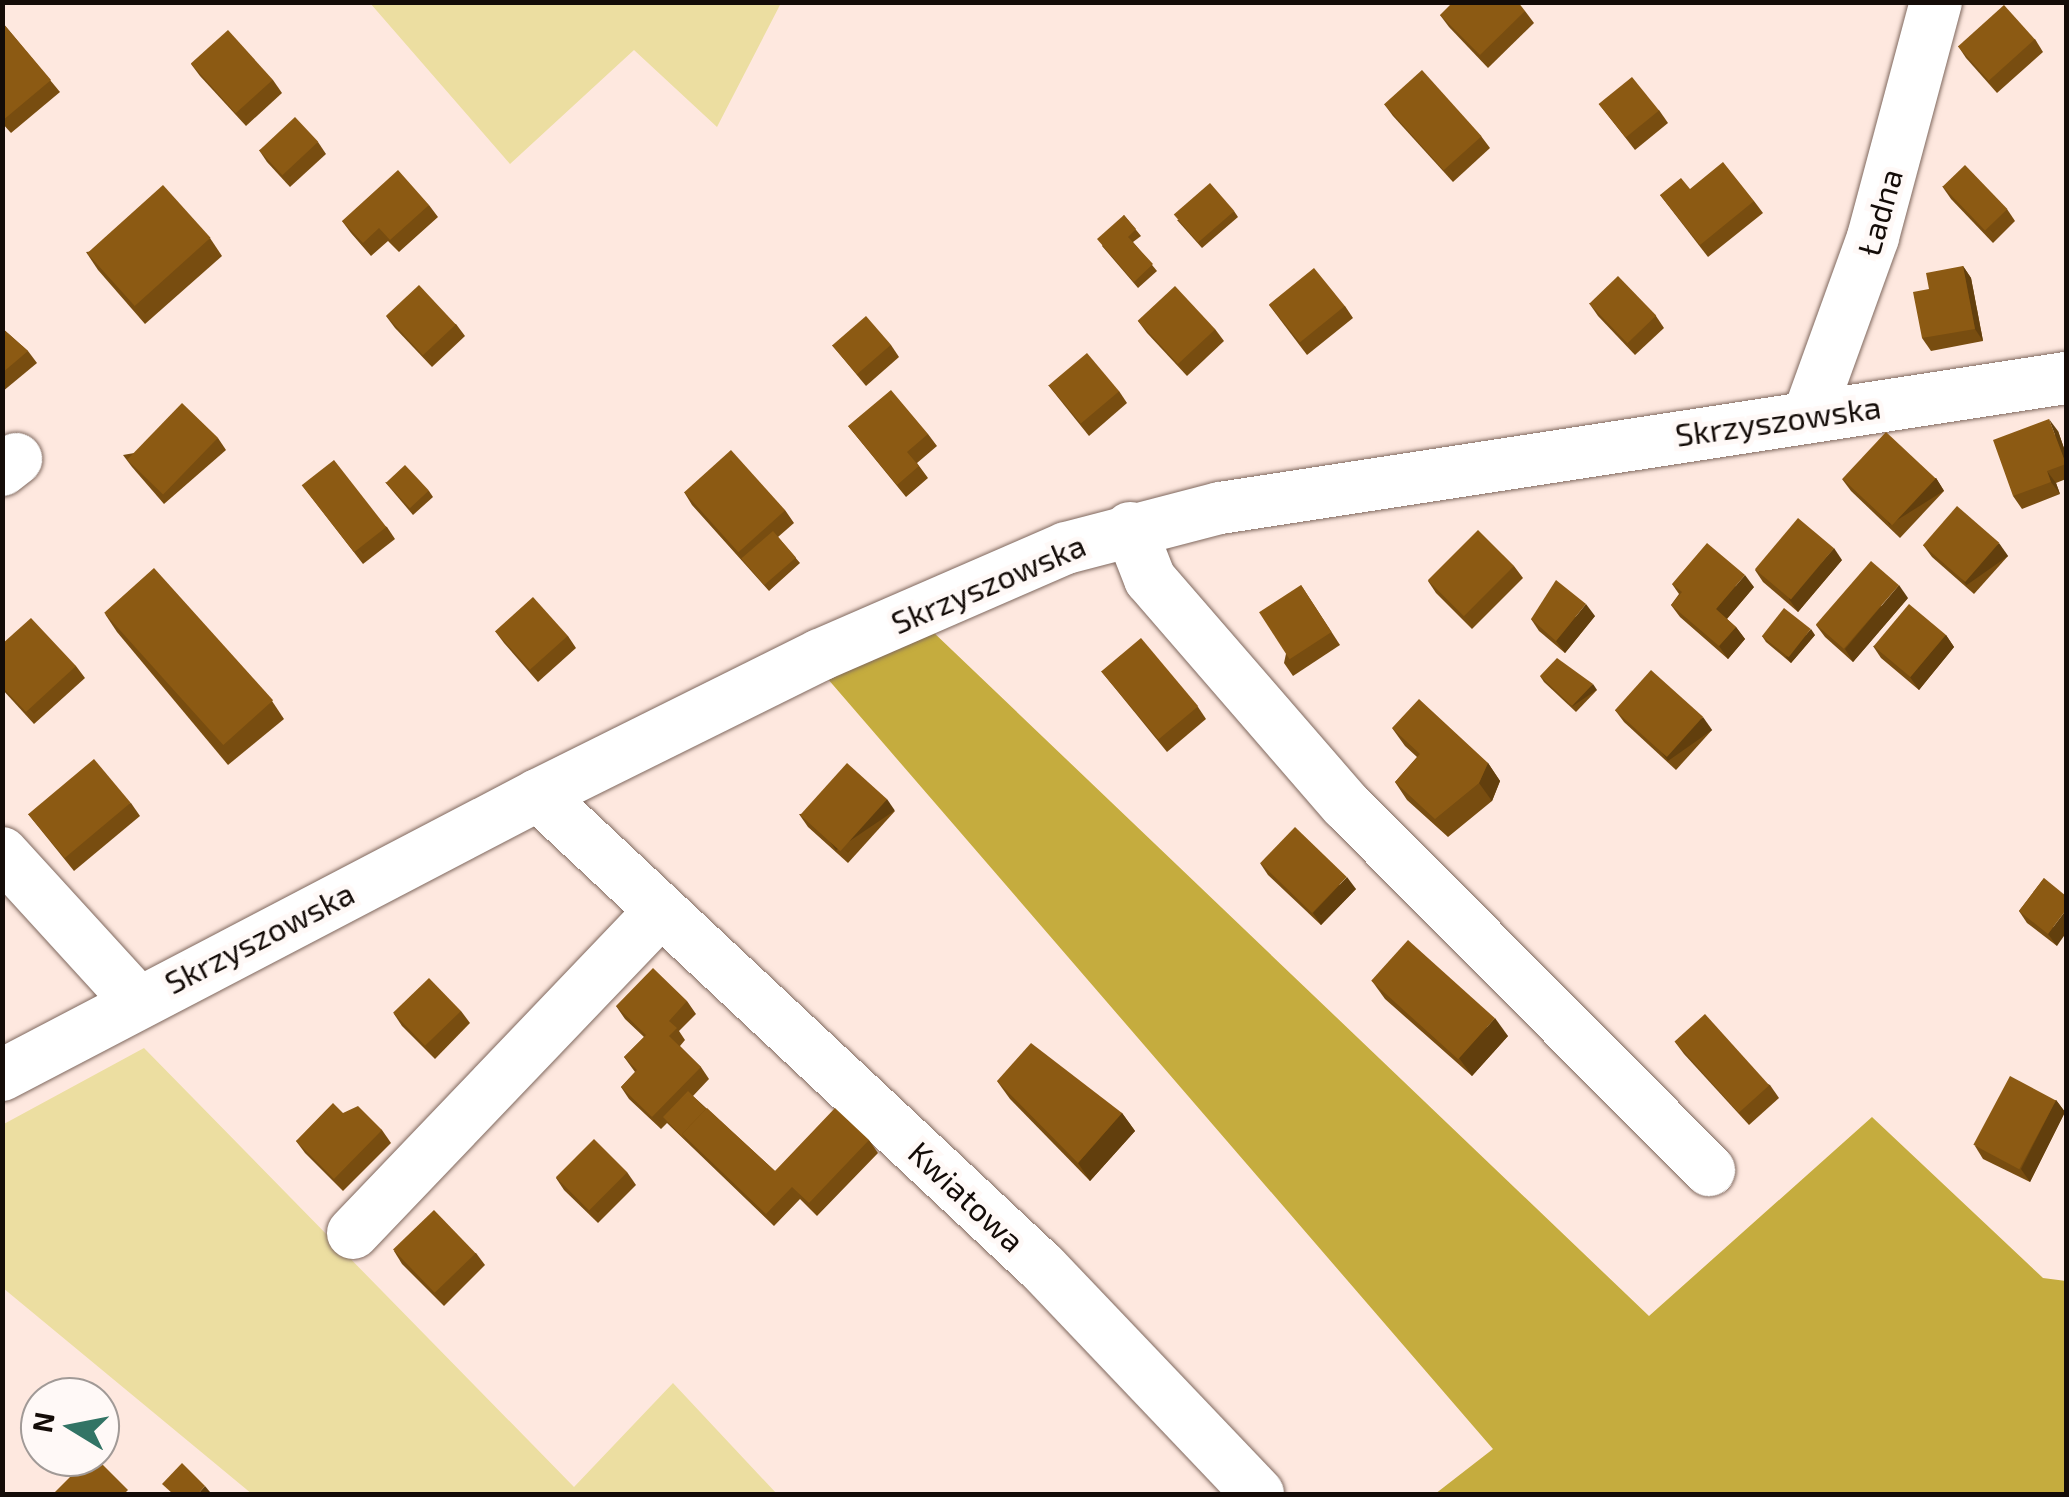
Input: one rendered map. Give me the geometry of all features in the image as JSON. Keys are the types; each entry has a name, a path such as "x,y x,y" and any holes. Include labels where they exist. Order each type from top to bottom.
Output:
{"street":[{"name":"Ładna","path":"1808,417 1873,238 1936,2"},
{"name":"Skrzyszowska","path":"2,1074 136,1000 538,794 820,655 1130,528 2066,378"},
{"path":"1130,528 1150,579 1346,805 1709,1170"},
{"name":"Kwiatowa","path":"538,794 1044,1268 1258,1494"},
{"path":"2,853 136,1000"},
{"path":"353,1233 660,912"}],"shaded area":[{"path":"370,3 781,3 717,127 634,50 510,164"},
{"path":"931,630 1649,1316 1872,1117 2043,1278 2066,1281 2066,1494 1435,1494 1493,1449 827,678"},
{"path":"144,1048 574,1487 673,1383 777,1494 252,1494 120,1385 120,1377 111,1377 3,1288 2,1125"}],"building":[{"path":"1453,2 1518,2 1525,11 1480,55 1440,15"},
{"path":"2004,5 2035,39 1989,81 1958,46"},
{"path":"2,22 51,80 2,121"},
{"path":"228,30 273,80 236,113 191,63"},
{"path":"1422,70 1482,136 1444,170 1384,104"},
{"path":"1632,77 1659,110 1626,137 1599,104"},
{"path":"295,117 318,142 282,175 259,150"},
{"path":"1723,162 1754,201 1700,245 1660,195 1681,178 1690,189"},
{"path":"1965,165 2007,209 1985,230 1943,187"},
{"path":"398,170 429,205 390,240 379,228 363,243 342,221"},
{"path":"1210,183 1234,211 1198,242 1174,214"},
{"path":"163,185 211,238 135,306 87,253"},
{"path":"1124,215 1136,229 1128,237 1153,264 1134,282 1097,239"},
{"path":"1963,266 1975,329 1922,338 1913,292 1929,289 1926,273"},
{"path":"1314,268 1345,306 1300,343 1269,305"},
{"path":"1618,276 1656,316 1627,343 1589,304"},
{"path":"419,285 456,324 423,355 386,316"},
{"path":"1175,286 1215,329 1178,364 1138,321"},
{"path":"866,316 891,345 857,374 832,346"},
{"path":"2,328 28,351 2,373"},
{"path":"1087,353 1119,391 1081,423 1049,385"},
{"path":"891,390 928,434 907,452 919,466 897,485 848,426"},
{"path":"182,403 218,438 163,495 127,460"},
{"path":"2049,419 2066,464 2047,471 2051,482 2013,496 1993,440"},
{"path":"1886,432 1936,478 1892,525 1842,479"},
{"path":"731,450 785,510 738,552 684,492"},
{"path":"334,460 386,527 354,552 302,485"},
{"path":"405,465 429,491 410,508 386,483"},
{"path":"1957,506 1999,543 1965,582 1923,545"},
{"path":"1798,518 1834,548 1791,600 1755,569"},
{"path":"1478,530 1514,566 1464,616 1428,580"},
{"path":"773,531 796,557 764,585 741,559"},
{"path":"1707,543 1745,575 1716,609 1736,627 1719,646 1671,605 1682,592 1672,584"},
{"path":"1871,561 1899,585 1844,649 1816,624"},
{"path":"154,568 273,700 223,745 104,613"},
{"path":"1556,580 1586,604 1556,641 1531,619"},
{"path":"1301,585 1331,632 1290,659 1259,612"},
{"path":"533,597 568,636 530,670 495,631"},
{"path":"1909,604 1946,635 1910,677 1874,646"},
{"path":"1784,608 1811,629 1789,657 1762,636"},
{"path":"31,618 76,666 26,712 2,687 2,644"},
{"path":"1141,638 1198,706 1158,740 1101,671"},
{"path":"1557,658 1593,684 1572,706 1540,676"},
{"path":"1651,670 1703,717 1667,757 1615,710"},
{"path":"1419,699 1488,763 1479,783 1435,819 1395,782 1420,754 1392,728"},
{"path":"94,759 131,803 65,858 28,814"},
{"path":"847,763 887,799 840,851 800,815"},
{"path":"1295,827 1347,877 1312,913 1260,863"},
{"path":"2044,878 2066,896 2066,910 2048,934 2019,911"},
{"path":"1408,940 1495,1018 1458,1059 1371,981"},
{"path":"653,968 687,1001 669,1021 677,1028 669,1036 701,1067 652,1117 621,1087 637,1070 624,1057 646,1035 616,1006"},
{"path":"429,978 461,1011 425,1046 393,1013"},
{"path":"1705,1014 1769,1085 1739,1113 1675,1041"},
{"path":"1031,1043 1122,1113 1078,1163 997,1081"},
{"path":"2010,1076 2056,1100 2019,1169 1973,1145"},
{"path":"688,1091 706,1109 682,1134 686,1140 663,1117"},
{"path":"333,1103 343,1113 358,1106 382,1130 334,1179 296,1141"},
{"path":"707,1108 775,1171 835,1108 869,1140 809,1203 792,1187 766,1214 682,1134"},
{"path":"594,1139 627,1172 589,1210 556,1177"},
{"path":"434,1210 476,1253 435,1293 393,1250"},
{"path":"182,1463 205,1486 198,1494 173,1494 162,1484"},
{"path":"70,1477 115,1477 128,1490 124,1494 55,1492"}]}
